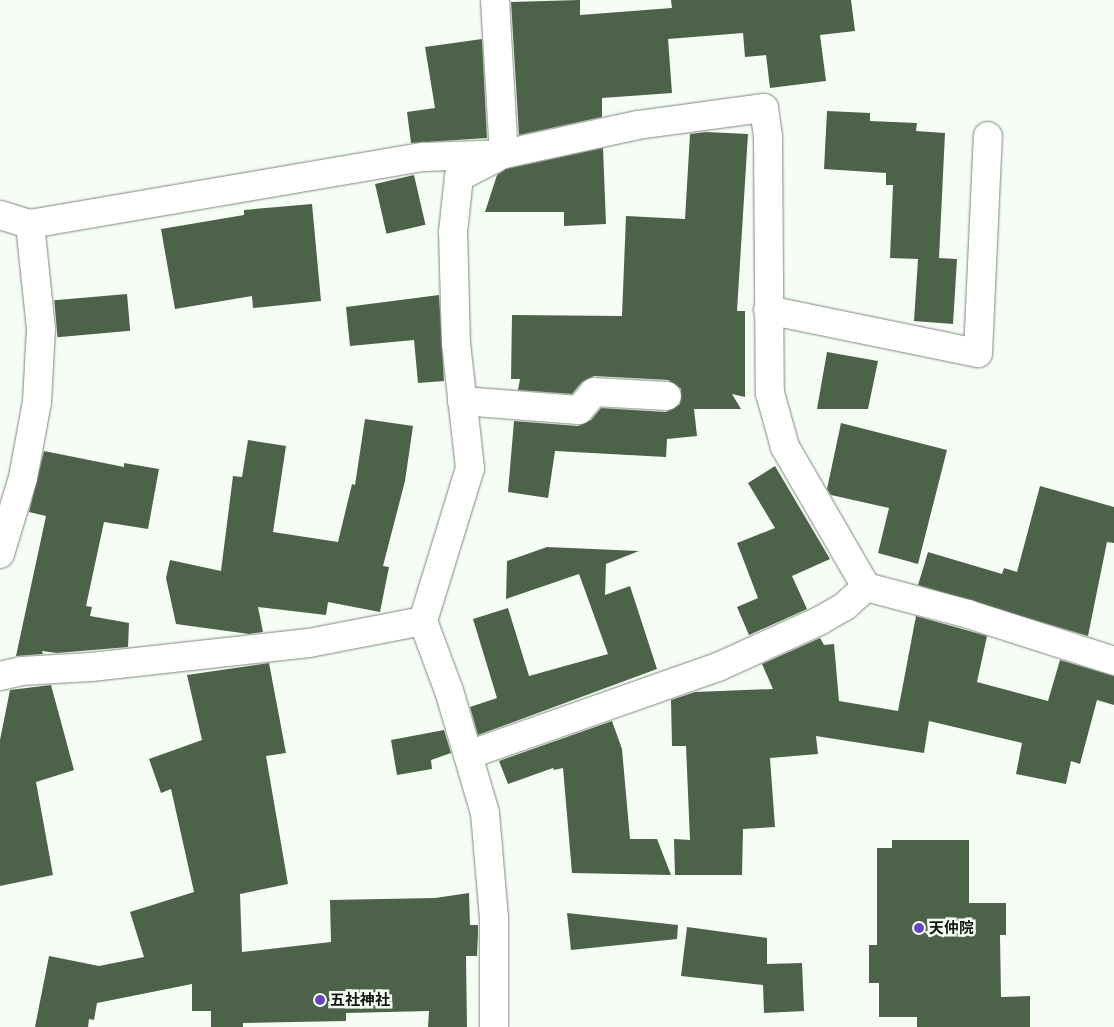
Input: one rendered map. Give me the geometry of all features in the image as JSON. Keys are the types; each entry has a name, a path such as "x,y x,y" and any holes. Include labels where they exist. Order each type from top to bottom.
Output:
{"street":[{"path":"495,0 504,154"},
{"path":"0,215 30,224 424,157 504,154 638,125 764,108 768,137 770,392 785,446 866,587 968,614 1114,661"},
{"path":"768,310 978,353 988,136"},
{"path":"494,1027 494,918 485,813 449,691 424,621 470,468 456,344 453,232 459,177 504,154"},
{"path":"0,554 23,478 37,402 41,329 30,224"},
{"path":"462,401 579,410 594,392 667,396"},
{"path":"468,755 718,667 821,620 844,606 866,587"},
{"path":"0,676 21,671 91,667 310,643 424,621"}],"building":[{"path":"580,0 580,15 672,8 671,0 851,0 855,31 820,35 826,81 770,88 766,55 745,57 743,33 668,39 672,93 602,98 602,117 519,135 511,2"},
{"path":"482,39 487,138 411,143 407,112 435,108 425,47"},
{"path":"827,111 870,113 870,121 917,123 916,131 945,133 939,258 957,259 953,324 914,321 918,259 890,258 893,185 886,185 886,173 824,169"},
{"path":"706,132 748,134 737,311 745,311 745,397 732,394 741,409 694,409 697,436 667,439 666,457 555,451 548,498 508,492 514,421 578,426 591,420 601,408 666,412 680,404 681,389 668,380 594,376 582,382 572,394 518,390 520,379 511,379 512,315 622,316 626,216 685,219 690,134"},
{"path":"603,148 606,224 564,226 564,212 485,212 497,175 506,169"},
{"path":"414,175 425,225 386,234 375,184"},
{"path":"312,204 321,301 253,308 252,296 175,309 161,229 244,215 244,210"},
{"path":"127,294 130,331 58,337 54,300"},
{"path":"439,295 444,381 418,383 414,340 350,346 346,307"},
{"path":"827,352 878,361 868,409 817,409"},
{"path":"365,419 413,426 405,481 383,566 389,567 380,612 328,602 326,615 258,607 263,632 249,634 176,624 166,578 170,560 221,571 233,476 242,477 248,440 286,446 273,532 338,542 352,484 355,485"},
{"path":"841,423 947,450 918,564 878,553 889,508 831,495 827,489"},
{"path":"44,451 124,467 124,463 159,469 148,529 104,522 86,606 92,607 90,616 129,623 128,647 57,653 42,651 43,654 16,656 46,516 29,512"},
{"path":"775,466 830,559 792,576 807,609 749,635 737,607 758,598 737,543 775,528 748,483"},
{"path":"1040,486 1114,507 1114,543 1107,542 1088,636 918,585 928,552 1002,574 1004,568 1017,572"},
{"path":"547,547 639,551 606,564 605,595 630,586 657,669 478,735 470,707 497,698 473,619 508,608 529,676 608,654 579,574 506,599 507,561"},
{"path":"916,616 987,636 977,682 1048,701 1060,660 1114,676 1114,705 1097,700 1080,764 1071,761 1066,784 1016,774 1022,743 929,721 924,753 816,736 818,754 770,758 775,827 743,829 742,875 675,875 674,839 690,840 686,746 672,746 671,700 695,692 773,689 762,664 820,638 824,645 834,644 839,701 898,711"},
{"path":"269,663 286,753 266,756 288,884 240,894 242,952 331,942 330,900 435,898 469,893 470,925 478,925 478,934 477,956 466,956 467,1027 428,1027 429,1011 346,1013 346,1021 243,1023 243,1027 211,1027 211,1011 192,1011 192,984 97,1003 94,1020 89,1019 88,1027 35,1027 49,956 99,966 144,957 130,912 194,892 171,789 161,793 149,759 202,740 187,675"},
{"path":"51,685 74,770 36,782 53,875 0,886 0,740 10,690"},
{"path":"612,721 622,749 630,839 657,839 671,875 572,873 563,768 554,770 553,768 508,784 499,761"},
{"path":"444,730 451,753 431,760 432,769 397,775 391,740"},
{"path":"892,840 969,840 969,903 1006,903 1006,935 1000,935 1001,997 1030,996 1030,1027 917,1027 917,1017 879,1017 879,983 869,983 869,945 877,945 877,848 892,848"},
{"path":"567,913 678,925 677,939 571,950"},
{"path":"687,927 767,938 767,964 802,963 804,1011 764,1013 763,985 681,976"}],"place":[{"name":"天仲院","path":"919,928"},
{"name":"五社神社","path":"320,1000"}]}
